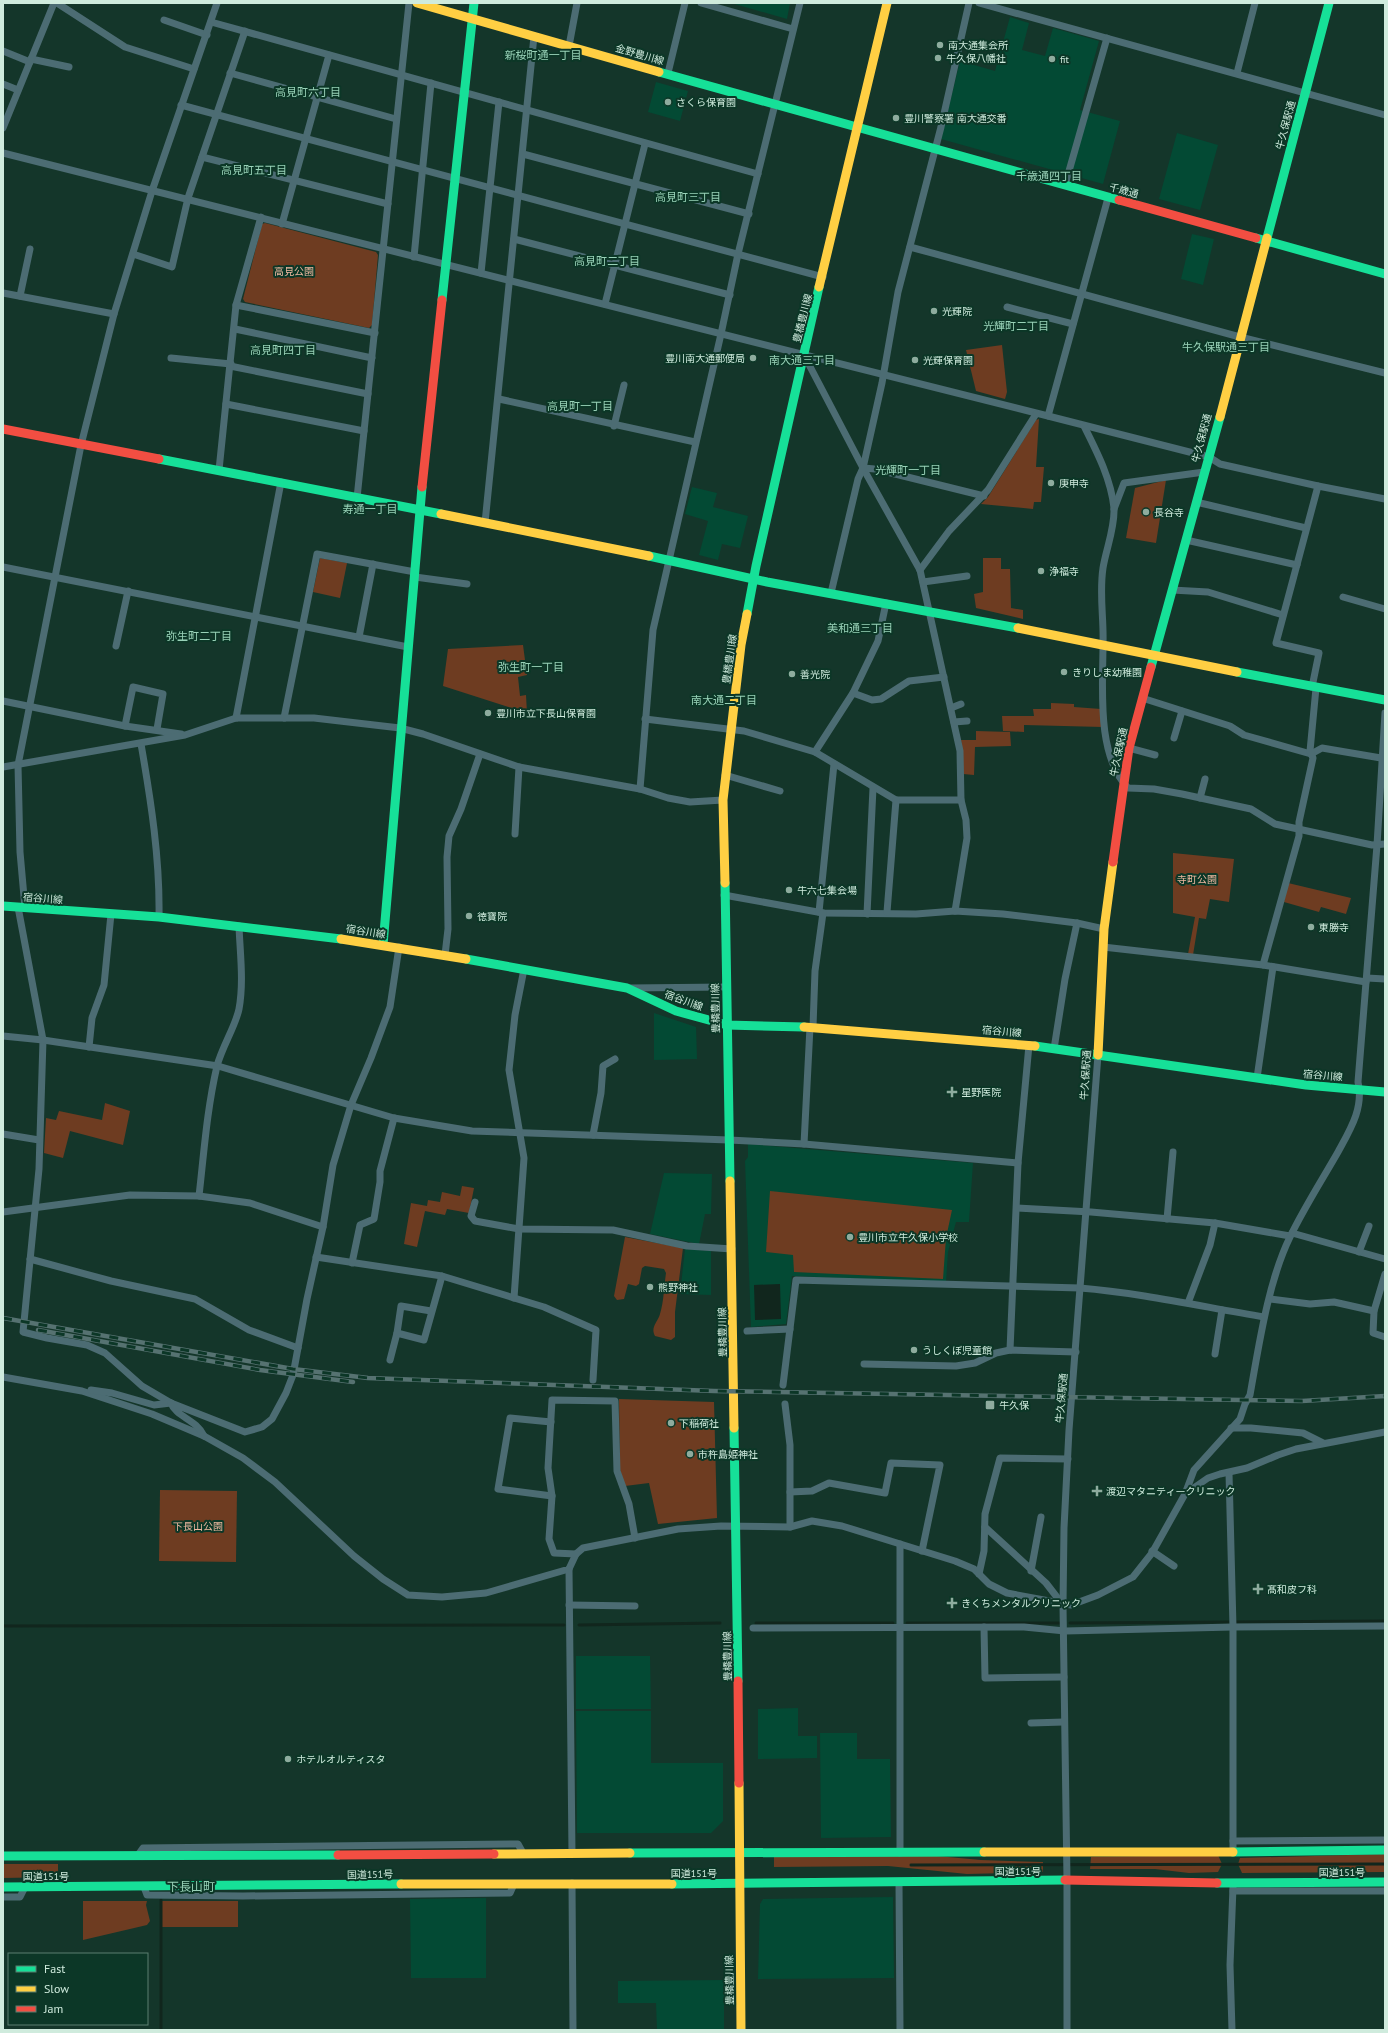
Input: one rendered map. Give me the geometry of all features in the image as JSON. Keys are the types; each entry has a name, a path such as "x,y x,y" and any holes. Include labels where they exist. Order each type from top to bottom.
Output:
{"main road":[{"name":"金野豊川線","path":"418,3 857,127"},
{"path":"383,945 394,830 400,728 420,511 463,92 474,3"},
{"name":"豊橋豊川線","path":"741,2030 732,1250 723,800 730,728 741,645 753,579 887,3"},
{"name":"牛久保駅通","path":"1098,1055 1104,929 1123,782 1129,748 1209,458 1329,3"},
{"name":"千歳通","path":"857,127 1385,274"},
{"path":"3,429 281,482 669,560 753,579 831,592 1103,644 1385,700"},
{"name":"宿谷川線","path":"3,906 159,917 308,934 445,955 627,988 676,1011 727,1024 811,1027 1029,1045 1306,1085 1385,1092"},
{"name":"国道151号","path":"5,1853 138,1855 523,1853 1067,1854 1385,1850"},
{"name":"国道151号","path":"3,1887 572,1883 740,1884 1067,1880 1233,1887 1385,1882"}],"street":[{"path":"3,128 54,3"},
{"path":"57,3 125,47 194,69"},
{"path":"217,3 152,190 114,314 81,445 18,765 22,908 43,1040 39,1169 34,1207 23,1332 87,1345 105,1354 142,1386 171,1403 246,1432 262,1427 272,1420 286,1393 292,1375 323,1227 333,1164 351,1105 372,1058 390,1007 399,948"},
{"path":"357,498 375,333 400,75 409,3"},
{"path":"569,46 577,3"},
{"path":"668,73 685,3"},
{"path":"701,3 794,28"},
{"path":"640,789 653,630 730,295 738,254 800,3"},
{"path":"831,592 858,479 863,468 898,292 935,149 968,3"},
{"path":"979,3 1385,115"},
{"path":"1237,73 1255,3"},
{"path":"164,20 207,35"},
{"path":"211,22 527,109 645,144 758,174"},
{"path":"133,254 172,267 188,198 244,31"},
{"path":"486,523 534,36"},
{"path":"1065,185 1107,38"},
{"path":"3,51 31,60 69,67"},
{"path":"282,224 328,55"},
{"path":"230,73 396,119"},
{"path":"414,256 430,83"},
{"path":"3,84 18,90"},
{"path":"481,273 498,102"},
{"path":"181,105 823,277"},
{"path":"605,304 645,144"},
{"path":"3,153 188,198 282,224 1048,416 1209,458 1220,464 1385,499"},
{"path":"522,154 634,185 749,214"},
{"path":"202,157 388,204"},
{"path":"1048,416 1108,198"},
{"path":"219,470 235,329 236,305 261,217"},
{"path":"514,239 730,295"},
{"path":"910,247 1240,337 1385,373"},
{"path":"20,296 30,249"},
{"path":"3,293 114,314"},
{"path":"236,305 375,333"},
{"path":"1007,308 1073,324"},
{"path":"235,329 372,358"},
{"path":"804,355 863,468 920,570 960,751 961,800 966,820 967,838 955,911"},
{"path":"172,358 231,365 368,394"},
{"path":"614,426 624,385"},
{"path":"499,399 614,426 695,442"},
{"path":"226,404 364,431"},
{"path":"920,570 949,530 984,496 1036,414"},
{"path":"1084,426 1105,470 1114,509"},
{"path":"863,468 874,469 984,496"},
{"path":"1204,472 1124,483 1114,509 1103,569 1101,598 1103,644 1102,673 1105,728 1117,774 1128,788 1154,789 1251,809 1275,824 1372,845 1385,844"},
{"path":"236,718 281,482"},
{"path":"1263,965 1299,836 1298,829 1313,758 1310,751 1314,687 1319,653 1276,643 1318,486"},
{"path":"1196,502 1306,528"},
{"path":"1186,540 1297,565"},
{"path":"284,718 317,554 373,564 415,575 467,584"},
{"path":"359,637 373,564"},
{"path":"3,567 128,590 408,647"},
{"path":"923,582 966,576"},
{"path":"116,646 128,590"},
{"path":"1172,590 1208,592 1283,615"},
{"path":"1343,597 1385,609"},
{"path":"815,752 853,693 878,641 886,603"},
{"path":"853,693 872,700 881,699 909,681 944,677"},
{"path":"125,726 133,687 163,694 158,729"},
{"path":"1142,698 1230,726 1244,735 1311,754 1322,748 1381,758"},
{"path":"3,701 125,726 158,729 185,735"},
{"path":"951,708 961,704"},
{"path":"1174,738 1182,711"},
{"path":"572,1853 569,1569 576,1554 583,1548 678,1529 736,1526 790,1527 812,1521 842,1526 955,1561 974,1569 995,1588 1007,1593 1048,1600 1063,1605 1076,1604 1123,1584 1133,1577 1152,1551 1186,1494 1194,1470 1231,1428 1240,1420 1245,1404 1250,1395 1264,1317 1282,1256 1291,1234 1355,1120 1360,1090 1358,1082 1377,845 1381,758 1385,713"},
{"path":"3,767 141,744 185,735 236,718 314,718 400,728 423,734 519,768 640,789 668,798 690,802 723,800"},
{"path":"646,719 744,730 815,752 896,800 961,800"},
{"path":"954,722 967,721"},
{"path":"141,744 151,803 160,882 159,917"},
{"path":"1129,748 1156,755"},
{"path":"445,955 448,929 447,858 449,836 461,809 480,754"},
{"path":"804,1144 815,971 834,764"},
{"path":"515,834 519,768"},
{"path":"725,775 780,791"},
{"path":"1200,798 1206,779"},
{"path":"867,914 874,788"},
{"path":"887,912 896,800"},
{"path":"724,895 821,912 867,914 887,912 916,914 955,911 1003,914 1077,923 1104,929"},
{"path":"89,1047 92,1018 104,985 111,914"},
{"path":"1054,1049 1065,979 1077,923"},
{"path":"199,1196 207,1118 218,1066 223,1048 239,1010 239,926"},
{"path":"1103,947 1263,965 1366,980 1385,979"},
{"path":"1257,1078 1273,967"},
{"path":"514,1298 524,1158 509,1070 515,1015 524,969"},
{"path":"627,988 726,987"},
{"path":"3,1036 43,1040 218,1066 394,1118 472,1131 804,1144 1018,1163"},
{"path":"1010,1350 1018,1163 1029,1045"},
{"name":"牛久保駅通","path":"1067,2030 1067,1854 1064,1722 1065,1631 1063,1605 1064,1528 1080,1288 1098,1055"},
{"path":"593,1135 601,1093 603,1066 615,1060"},
{"path":"352,1263 360,1224 374,1219 380,1182 380,1171 394,1118"},
{"path":"3,1134 39,1140"},
{"path":"1167,1219 1173,1152"},
{"path":"3,1212 130,1195 199,1196 250,1204 323,1227"},
{"path":"475,1202 471,1216 475,1220 519,1229 613,1230 687,1246 732,1250"},
{"path":"1017,1208 1086,1212 1215,1223 1291,1234 1385,1259"},
{"path":"1188,1303 1210,1245 1215,1223"},
{"path":"1359,1252 1369,1226"},
{"path":"316,1257 442,1276 570,1317 596,1330 594,1380"},
{"path":"30,1259 111,1281 195,1299 249,1330 298,1348"},
{"path":"1385,1274 1374,1311 1373,1333 1385,1337"},
{"path":"397,1333 424,1340 442,1276"},
{"path":"783,1385 796,1280 1080,1288 1119,1291 1129,1295 1188,1303 1264,1317"},
{"path":"1270,1299 1310,1304 1334,1302 1374,1311"},
{"path":"390,1360 397,1333 401,1306 431,1311"},
{"path":"1215,1354 1222,1310"},
{"path":"747,1331 790,1329"},
{"path":"864,1364 956,1366 975,1363 996,1353 1010,1350 1076,1352"},
{"path":"3,1377 82,1391 152,1414 204,1436 243,1458 275,1482 354,1556 383,1579 408,1595 442,1597 486,1593 569,1569"},
{"path":"82,1391 89,1390 112,1393 154,1405 171,1403"},
{"path":"576,1554 554,1553 550,1539 552,1496 548,1468 552,1400 616,1401 617,1471 629,1504 635,1538"},
{"path":"171,1403 174,1410 192,1421 200,1429 204,1436"},
{"path":"785,1404 790,1445 790,1527"},
{"path":"551,1422 510,1418 498,1489 552,1496"},
{"path":"1231,1428 1251,1428 1303,1433 1323,1443"},
{"path":"1186,1494 1208,1478 1247,1468 1284,1453 1323,1443 1385,1432"},
{"path":"979,1574 985,1527 985,1514 1000,1458 1068,1459"},
{"path":"790,1492 812,1491 828,1483 885,1493 891,1463 940,1466 922,1551"},
{"path":"1229,1473 1233,1627 1233,1851"},
{"path":"1031,1571 1041,1517"},
{"path":"985,1527 1031,1571 1046,1583 1063,1605"},
{"path":"900,1544 900,1853"},
{"path":"1152,1551 1174,1566"},
{"path":"570,1605 635,1606"},
{"path":"753,1628 1024,1627 1065,1631 1233,1627 1385,1626"},
{"path":"984,1627 985,1678 1064,1677"},
{"path":"1031,1722 1064,1722"},
{"path":"1233,1841 1385,1840"},
{"path":"899,1882 900,2030"},
{"path":"572,1883 573,2030"},
{"path":"1232,2030 1230,1965 1233,1887 1385,1891"},
{"path":"3,1897 20,1897 25,1888"}],"shaded area":[{"path":"731,3 790,3 787,19"},
{"path":"1010,17 1029,23 1022,50 1045,56 1053,28 1099,41 1080,110 1120,121 1103,184 941,139 960,61 995,71"},
{"name":"さくら保育園","path":"656,82 688,91 680,121 648,112"},
{"path":"1177,133 1218,145 1200,210 1159,199"},
{"path":"1192,234 1214,239 1203,285 1181,279"},
{"path":"692,487 717,493 713,507 748,516 740,548 722,544 718,560 699,555 708,521 685,514"},
{"path":"654,1013 696,1027 697,1059 654,1060"},
{"name":"豊川市立牛久保小学校","path":"748,1144 973,1163 969,1222 956,1222 948,1252 946,1282 792,1276 786,1324 751,1327 745,1161 748,1157"},
{"path":"664,1173 712,1174 711,1214 705,1214 699,1244 650,1234"},
{"path":"685,1249 711,1251 711,1295 680,1294"},
{"path":"780,1284 781,1319 755,1320 754,1285"},
{"path":"576,1656 650,1656 651,1709 576,1709"},
{"path":"798,1708 798,1736 817,1736 817,1758 758,1759 758,1709"},
{"path":"576,1711 651,1711 651,1763 723,1763 723,1821 711,1833 577,1833"},
{"path":"820,1733 857,1733 857,1759 890,1759 891,1837 821,1838"},
{"path":"893,1897 894,1978 758,1979 760,1904 763,1899"},
{"path":"486,1898 486,1978 411,1978 410,1899"},
{"path":"724,1980 724,2030 657,2030 656,2003 618,2003 618,1981"}],"green space":[{"name":"高見公園","path":"265,223 376,252 378,255 372,325 369,328 245,302 243,299 262,224"},
{"path":"1002,345 1007,392 1005,399 976,391 966,350"},
{"path":"1039,419 1036,467 1044,467 1041,502 1034,502 1033,509 981,504 988,497 1036,420"},
{"path":"1166,480 1156,543 1126,538 1135,488"},
{"path":"320,558 347,563 340,598 313,592"},
{"path":"983,558 1001,558 1001,569 1010,569 1011,608 1023,610 1023,619 976,608 974,594 983,592"},
{"path":"523,645 527,675 518,677 520,696 526,695 527,713 443,686 448,649"},
{"path":"1051,703 1074,704 1074,707 1101,709 1103,727 1024,725 1024,732 1003,731 1002,716 1034,716 1033,709 1051,709"},
{"path":"976,731 1010,732 1011,746 975,747 974,775 963,774 961,740 976,740"},
{"name":"寺町公園","path":"1173,853 1234,859 1229,902 1210,899 1206,919 1199,918 1193,955 1188,954 1195,917 1173,913"},
{"path":"1288,883 1351,898 1346,914 1321,907 1319,912 1284,902"},
{"path":"105,1103 130,1111 123,1145 70,1131 63,1158 44,1153 46,1118 56,1120 59,1111 102,1120"},
{"path":"462,1186 474,1188 469,1213 447,1209 445,1215 425,1211 417,1247 404,1244 411,1203 427,1206 428,1200 440,1202 442,1192 460,1196"},
{"path":"770,1191 952,1210 946,1238 943,1279 794,1272 793,1255 766,1252"},
{"path":"625,1237 683,1248 675,1312 675,1337 671,1340 655,1336 653,1330 659,1317 662,1304 666,1273 664,1269 645,1266 642,1268 639,1284 636,1286 628,1284 624,1299 617,1300 614,1296"},
{"path":"619,1399 714,1402 717,1518 658,1524 649,1483 625,1486 620,1470"},
{"name":"下長山公園","path":"160,1490 237,1491 236,1562 159,1561"},
{"path":"1385,1854 1385,1872 1242,1873 1238,1864 1240,1858"},
{"path":"926,1855 981,1860 1043,1862 1043,1872 967,1874 888,1866 774,1867 774,1857"},
{"path":"1218,1855 1222,1864 1218,1872 1189,1873 1155,1869 1090,1869 1091,1857"},
{"path":"3,1864 58,1864 58,1877 3,1878"},
{"path":"83,1901 147,1901 146,1905 150,1921 147,1925 83,1940"},
{"path":"162,1901 238,1901 238,1927 162,1927"}],"waterway":[{"path":"1070,1623 1385,1621"},
{"path":"579,1625 720,1623"},
{"path":"756,1623 893,1623"},
{"path":"907,1623 1059,1623"},
{"path":"3,1626 564,1625"},
{"path":"911,1865 1385,1864"},
{"path":"161,1900 161,2030"}],"railway":[{"path":"3,1318 293,1369 368,1378 714,1391 1302,1401 1385,1396"},
{"path":"38,1330 260,1370 353,1382"}],"traffic: fast":[{"path":"442,300 474,3"},
{"path":"1267,238 1329,3"},
{"path":"659,72 1119,200"},
{"path":"1256,238 1385,274"},
{"path":"747,614 756,566 819,287"},
{"path":"1151,667 1220,417"},
{"path":"159,459 441,514"},
{"path":"383,945 422,487"},
{"path":"649,556 767,582 1018,628"},
{"path":"1237,672 1385,700"},
{"path":"725,883 730,1181"},
{"path":"3,906 159,917 341,939"},
{"path":"466,959 627,988 676,1011 727,1025 804,1027"},
{"path":"1035,1046 1306,1085 1385,1092"},
{"path":"734,1428 738,1681"},
{"path":"1233,1852 1385,1850"},
{"path":"630,1853 984,1852"},
{"path":"3,1856 338,1855"},
{"path":"672,1884 1065,1880"},
{"path":"1217,1883 1385,1882"},
{"path":"3,1887 401,1884"}],"traffic: slow":[{"path":"417,3 659,72"},
{"path":"819,287 887,3"},
{"path":"1220,417 1267,238"},
{"path":"441,514 649,556"},
{"path":"725,883 723,800 741,645 747,614"},
{"path":"1018,628 1237,672"},
{"path":"1098,1055 1104,929 1113,862"},
{"path":"341,939 466,959"},
{"path":"804,1027 1035,1046"},
{"path":"730,1181 734,1428"},
{"path":"739,1783 741,2030"},
{"path":"984,1852 1233,1852"},
{"path":"494,1854 630,1853"},
{"path":"401,1884 672,1884"}],"traffic: jam":[{"path":"1119,200 1256,238"},
{"path":"422,487 442,300"},
{"path":"3,429 159,459"},
{"path":"1113,862 1129,748 1151,667"},
{"path":"738,1681 739,1783"},
{"path":"338,1855 494,1854"},
{"path":"1065,1880 1217,1883"}],"place":[{"name":"南大通集会所","path":"940,45"},
{"name":"牛久保八幡社","path":"938,58"},
{"name":"fit","path":"1052,59"},
{"name":"さくら保育園","path":"668,102"},
{"name":"豊川警察署 南大通交番","path":"896,118"},
{"name":"光輝院","path":"934,311"},
{"name":"豊川南大通郵便局","path":"753,358"},
{"name":"光輝保育園","path":"915,360"},
{"name":"庚申寺","path":"1051,483"},
{"name":"長谷寺","path":"1146,512"},
{"name":"浄福寺","path":"1041,571"},
{"name":"きりしま幼稚園","path":"1064,672"},
{"name":"善光院","path":"792,674"},
{"name":"豊川市立下長山保育園","path":"488,713"},
{"name":"牛六七集会場","path":"789,890"},
{"name":"徳寶院","path":"469,916"},
{"name":"東勝寺","path":"1311,927"},
{"name":"星野医院","path":"952,1092"},
{"name":"豊川市立牛久保小学校","path":"850,1237"},
{"name":"熊野神社","path":"650,1287"},
{"name":"うしくぼ児童館","path":"914,1350"},
{"name":"牛久保","path":"990,1405"},
{"name":"下稲荷社","path":"671,1423"},
{"name":"市杵島姫神社","path":"690,1454"},
{"name":"渡辺マタニティークリニック","path":"1097,1491"},
{"name":"髙和皮フ科","path":"1258,1589"},
{"name":"きくちメンタルクリニック","path":"952,1603"},
{"name":"ホテルオルティスタ","path":"288,1759"}],"district":[{"name":"新桜町通一丁目","path":"543,55"},
{"name":"高見町六丁目","path":"308,92"},
{"name":"高見町五丁目","path":"254,170"},
{"name":"千歳通四丁目","path":"1049,176"},
{"name":"高見町三丁目","path":"688,197"},
{"name":"高見町二丁目","path":"607,261"},
{"name":"光輝町二丁目","path":"1016,326"},
{"name":"牛久保駅通三丁目","path":"1226,347"},
{"name":"高見町四丁目","path":"283,350"},
{"name":"南大通三丁目","path":"802,360"},
{"name":"高見町一丁目","path":"580,406"},
{"name":"光輝町一丁目","path":"908,470"},
{"name":"寿通一丁目","path":"370,509"},
{"name":"美和通三丁目","path":"860,628"},
{"name":"弥生町二丁目","path":"199,636"},
{"name":"弥生町一丁目","path":"531,667"},
{"name":"南大通二丁目","path":"724,700"},
{"name":"下長山町","path":"191,1887"}]}
